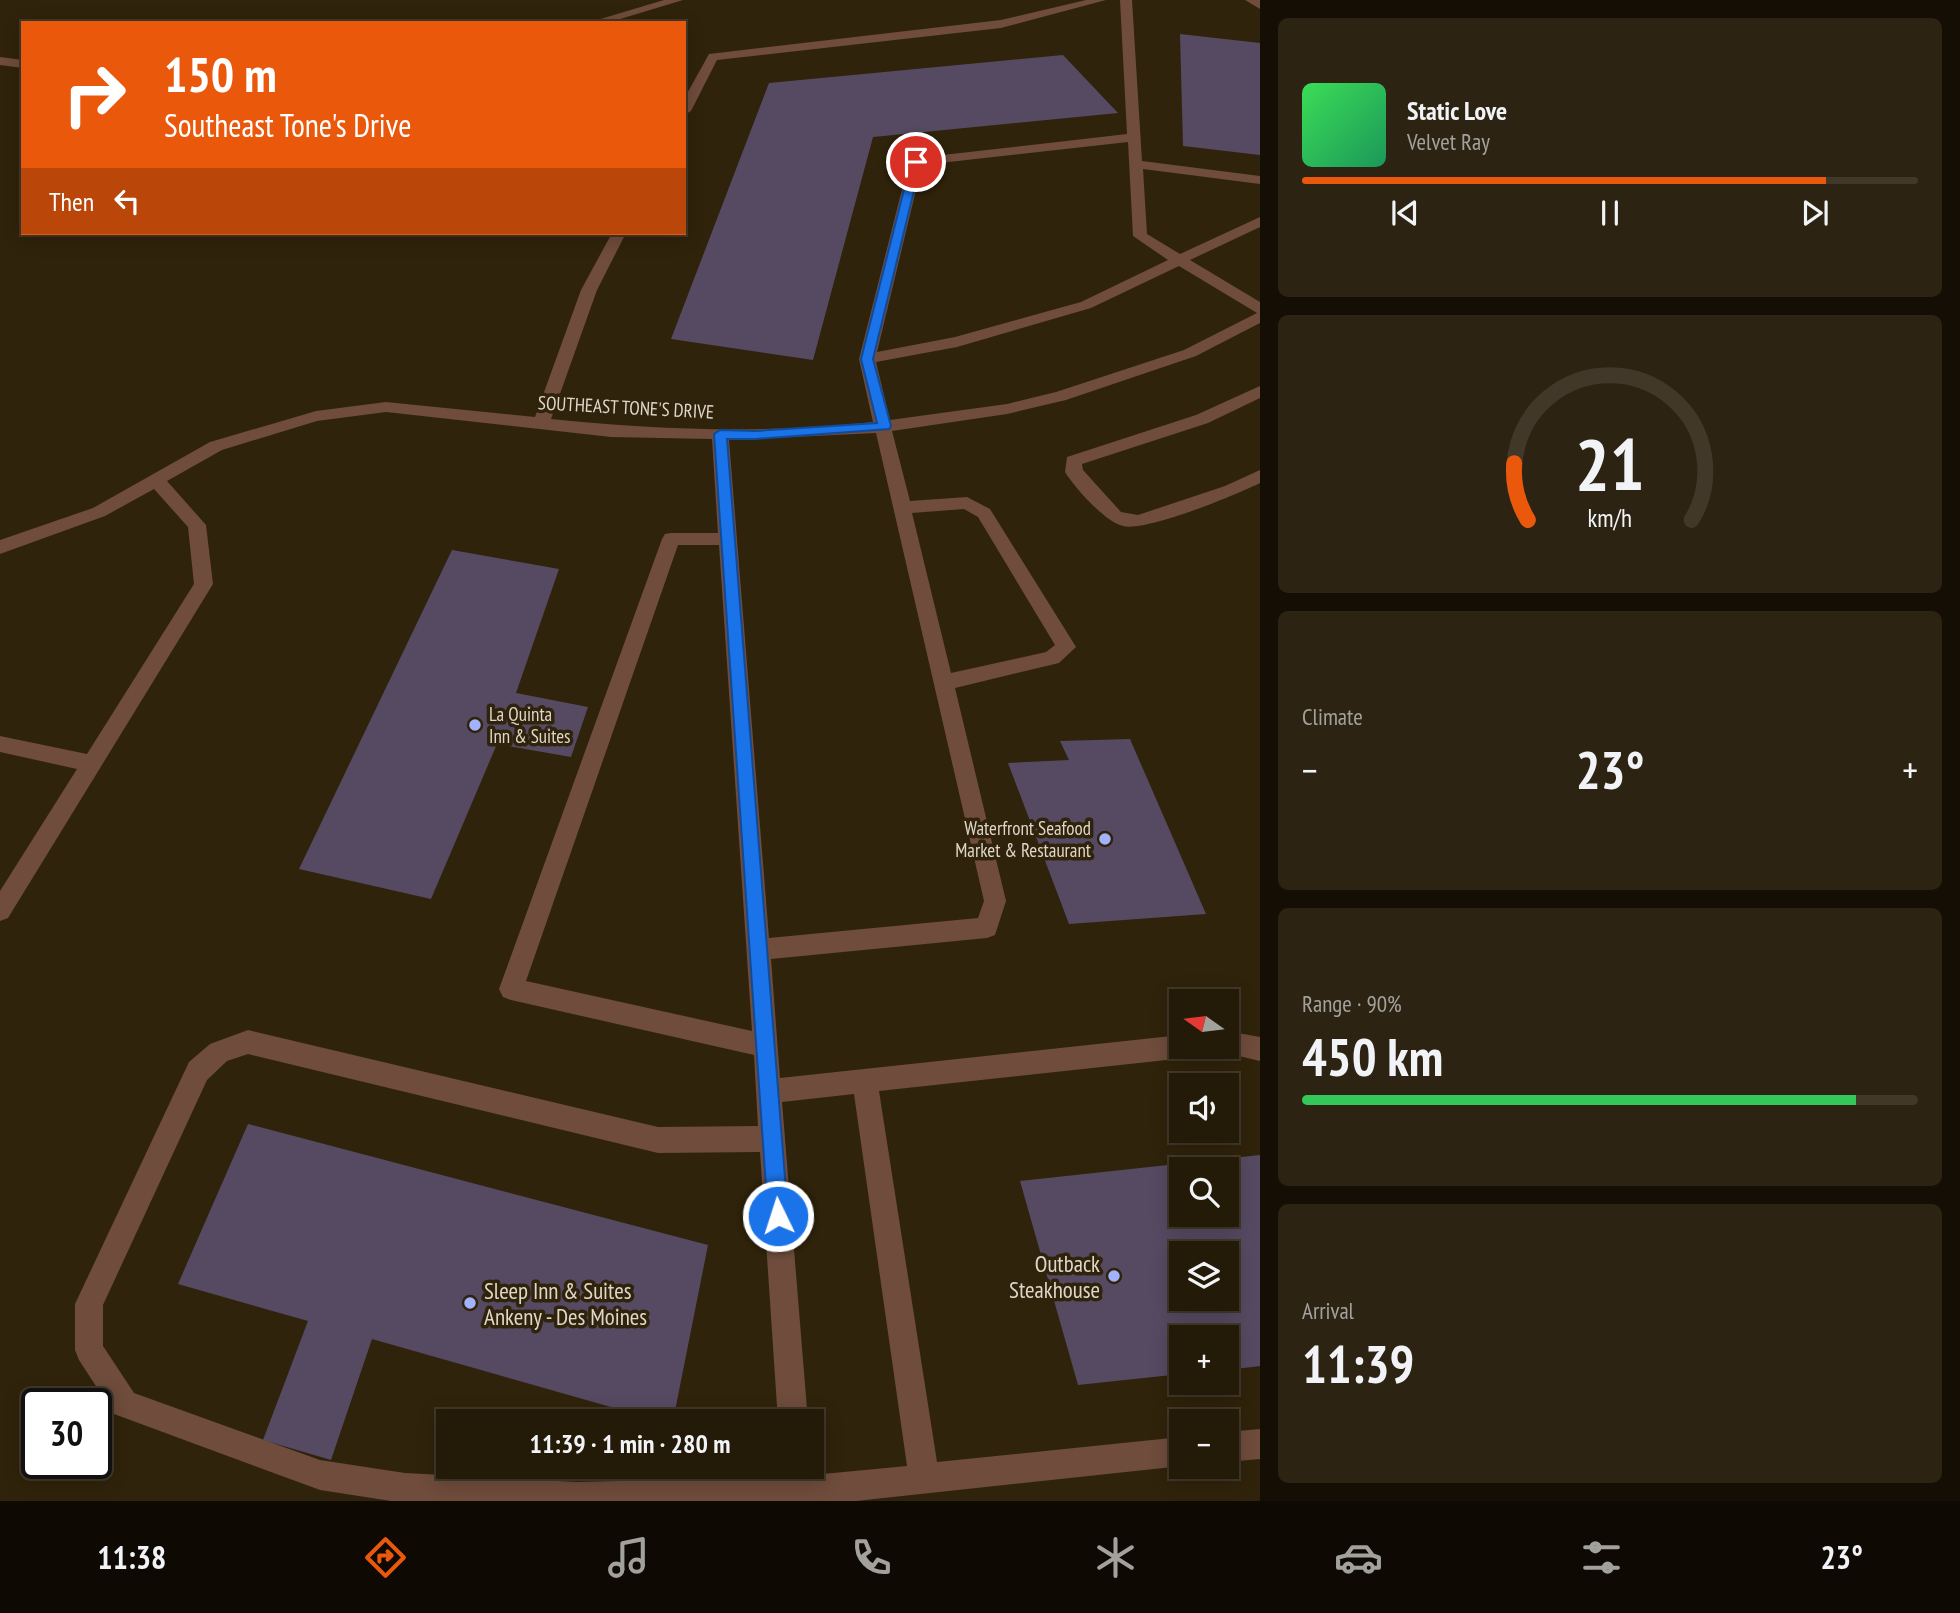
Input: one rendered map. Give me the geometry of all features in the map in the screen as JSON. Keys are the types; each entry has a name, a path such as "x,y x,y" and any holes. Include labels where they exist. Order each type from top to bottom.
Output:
{"street":[{"path":"600,21 677,0"},
{"path":"686,107 713,57 1001,24 1100,0"},
{"path":"1126,0 1140,236 1260,309"},
{"path":"1251,0 1260,5"},
{"path":"0,61 21,64"},
{"path":"759,950 987,928 995,901 867,359 916,162 1134,136"},
{"path":"1136,164 1260,180"},
{"path":"867,359 957,342 1086,305 1260,221"},
{"path":"541,424 589,290 618,235"},
{"name":"SOUTHEAST TONE'S DRIVE","path":"0,547 99,512 216,446 316,416 386,407 611,431 755,435 884,426 1007,410 1060,396 1189,353 1260,317"},
{"path":"1260,391 1202,419 1073,461 1074,472 1115,516 1126,521 1139,521 1231,490 1260,476"},
{"path":"720,434 792,1409"},
{"path":"0,911 204,584 197,525 156,480"},
{"path":"903,508 967,503 984,513 1066,647 1052,658 943,682"},
{"path":"728,538 671,539 511,989 765,1046"},
{"path":"0,744 92,764"},
{"path":"772,1139 658,1140 248,1042 219,1052 198,1071 89,1304 89,1350 124,1404 320,1475 405,1488 577,1497 924,1479 1169,1453"},
{"path":"1239,1043 1260,1049"},
{"path":"769,1091 1169,1048"},
{"path":"865,1081 924,1479"},
{"path":"1239,1446 1260,1444"}],"building":[{"path":"1180,34 1260,43 1260,155 1183,146"},
{"path":"1063,55 1118,113 873,137 813,360 671,339 769,83"},
{"name":"La Quinta Inn & Suites","path":"452,550 559,569 516,693 588,707 571,757 497,744 431,899 299,869"},
{"name":"Waterfront Seafood Market & Restaurant","path":"1130,739 1206,914 1069,924 1008,763 1069,760 1060,741"},
{"name":"Sleep Inn & Suites Ankeny - Des Moines","path":"248,1124 708,1245 675,1409 618,1409 372,1339 331,1460 263,1440 308,1321 178,1284"},
{"name":"Outback Steakhouse","path":"1260,1155 1260,1366 1239,1369 1239,1325 1169,1325 1169,1375 1078,1385 1020,1181 1169,1165 1169,1227 1239,1227 1239,1157"}],"place":[{"name":"La Quinta Inn & Suites","path":"475,725"},
{"name":"Waterfront Seafood Market & Restaurant","path":"1105,839"},
{"name":"Outback Steakhouse","path":"1114,1276"},
{"name":"Sleep Inn & Suites Ankeny - Des Moines","path":"470,1303"}],"route":[{"path":"778,1216 720,434 755,435 884,426 867,359 916,162"}]}
